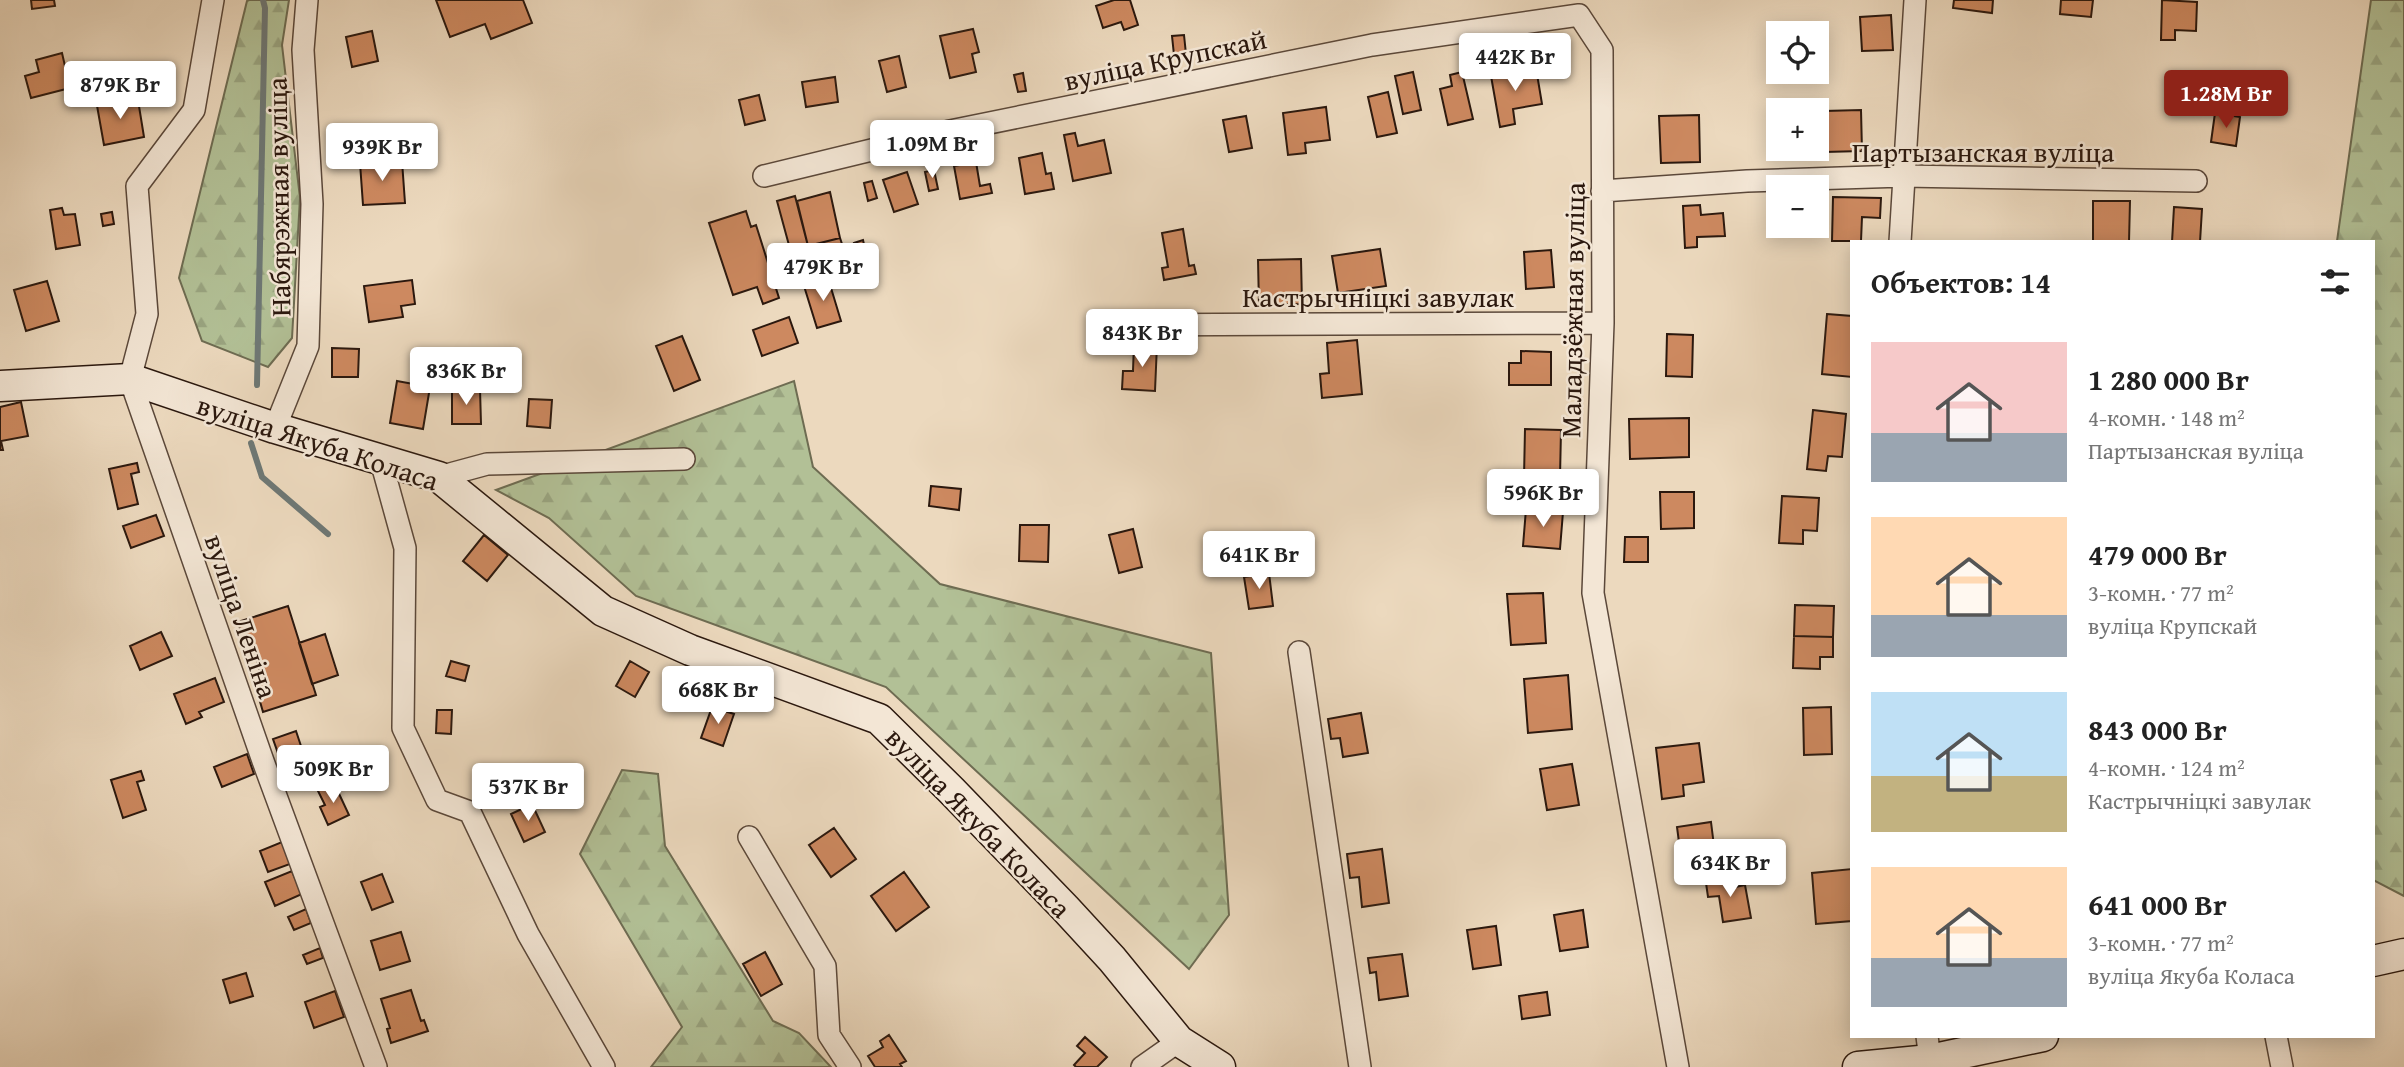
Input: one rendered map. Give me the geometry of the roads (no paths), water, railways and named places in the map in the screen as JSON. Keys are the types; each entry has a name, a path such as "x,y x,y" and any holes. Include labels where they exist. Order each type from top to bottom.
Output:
{"street":[{"path":"0,386 130,379 148,314 137,186 194,110 213,0"},
{"name":"Набярэжная вуліца","path":"275,428 308,346 312,204 303,50 307,0"},
{"path":"1900,240 1915,0"},
{"name":"вуліца Крупскай","path":"764,176 950,131 1372,45 1579,15"},
{"name":"Маладзёжная вуліца","path":"1579,15 1602,50 1603,323 1593,593 1678,1067"},
{"name":"Партызанская вуліца","path":"1602,191 1747,181 1903,176 2196,181"},
{"name":"Кастрычніцкі завулак","path":"1111,325 1603,323"},
{"name":"вуліца Якуба Коласа","path":"130,379 275,428 439,477 603,611 690,650 879,719 1065,908 1112,959 1179,1041 1220,1067"},
{"name":"вуліца Леніна","path":"130,379 263,761 376,1067"},
{"path":"439,477 487,464 684,459"},
{"path":"381,461 405,548 403,728 437,800 470,812 528,934 604,1067"},
{"path":"1299,652 1360,1067"},
{"path":"749,837 825,966 829,1035 850,1067"},
{"path":"2375,961 2404,954"},
{"path":"1858,1067 1929,1048 2024,1038"},
{"path":"2276,1038 2283,1067"},
{"path":"1142,1067 1179,1041"}],"waterway":[{"path":"257,385 265,8 263,0"},
{"path":"251,443 262,477 328,534"}]}
